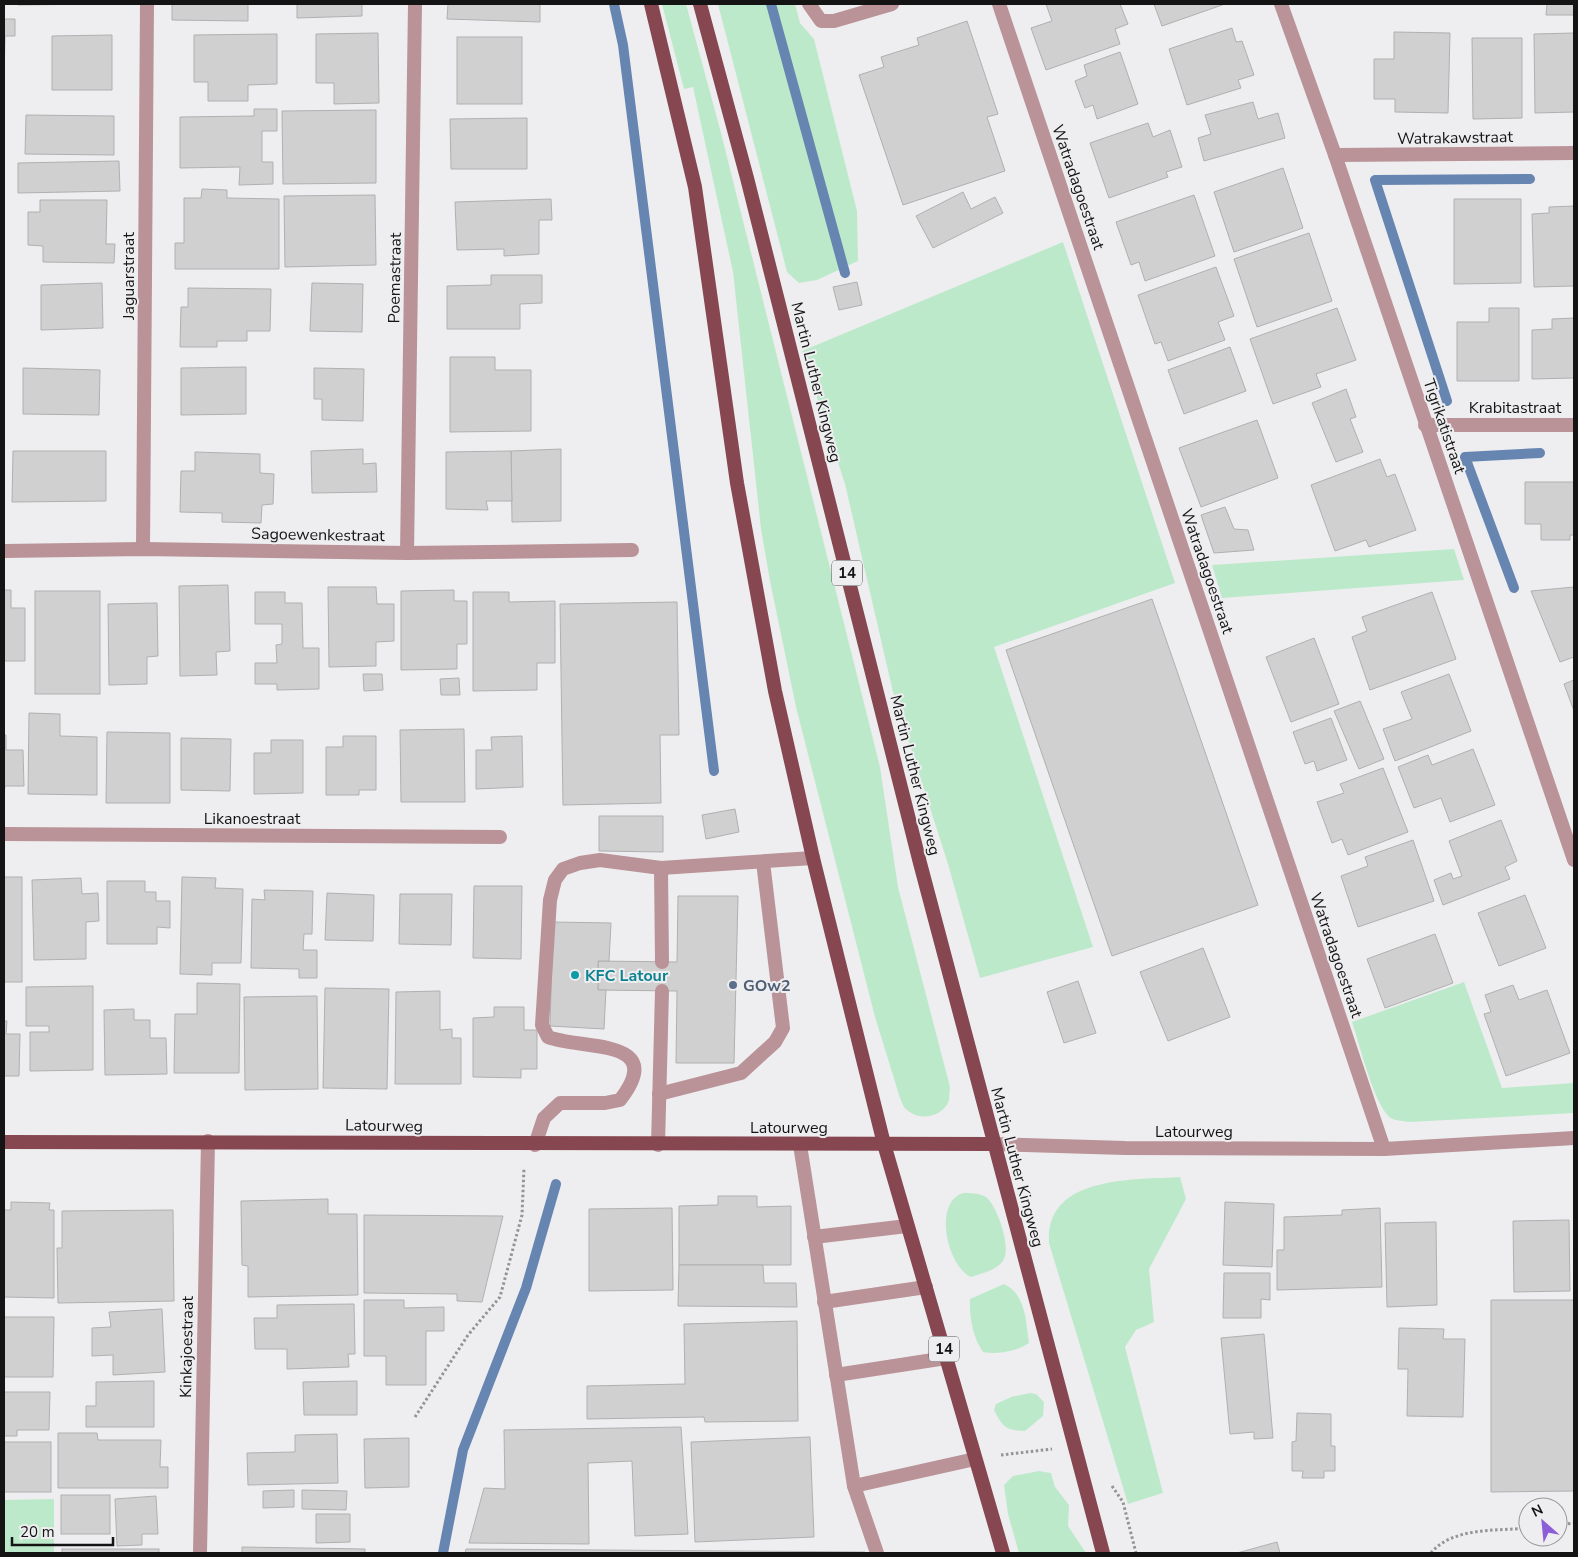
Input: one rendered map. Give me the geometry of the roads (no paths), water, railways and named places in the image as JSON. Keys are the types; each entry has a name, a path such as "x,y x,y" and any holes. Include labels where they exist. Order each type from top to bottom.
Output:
{"main road":[{"name":"14","path":"651,4 695,187 739,493 774,691 812,858 884,1144 1003,1553"},
{"name":"Martin Luther Kingweg","path":"700,4 747,178 993,1144 1103,1553"},
{"name":"Latourweg","path":"4,1142 208,1141 530,1145 993,1144"}],"street":[{"name":"Jaguarstraat","path":"143,549 147,4"},
{"name":"Poemastraat","path":"407,553 415,4"},
{"path":"809,4 821,21 834,21 892,4"},
{"name":"Watradagoestraat","path":"999,4 1384,1149"},
{"name":"Tigrikatistraat","path":"1281,4 1335,155 1573,850"},
{"name":"Watrakawstraat","path":"1335,155 1574,153"},
{"name":"Krabitastraat","path":"1426,425 1574,424"},
{"name":"Sagoewenkestraat","path":"4,551 143,549 407,553 632,550"},
{"name":"Likanoestraat","path":"4,834 500,837"},
{"path":"530,1145 544,1118 560,1104 605,1103 620,1100 632,1085 635,1069 629,1057 616,1048 561,1042 548,1037 542,1025 550,900 555,880 563,869 580,863 600,860 661,868 812,858"},
{"path":"659,1094 741,1073 775,1042 783,1028 763,862"},
{"path":"661,868 662,962"},
{"path":"658,1145 662,991"},
{"name":"Latourweg","path":"993,1144 1125,1148 1384,1149 1574,1138"},
{"name":"Kinkajoestraat","path":"200,1553 208,1141"},
{"path":"800,1145 854,1486 876,1553"},
{"path":"814,1237 907,1226"},
{"path":"824,1302 926,1287"},
{"path":"836,1376 946,1358"},
{"path":"854,1486 975,1458"}],"waterway":[{"path":"614,4 623,45 714,771"},
{"path":"771,4 845,273"},
{"path":"1447,401 1375,180 1530,179"},
{"path":"1514,588 1465,457 1540,453"},
{"path":"443,1553 463,1450 526,1288 556,1184"}],"place":[{"name":"KFC Latour","path":"575,975"},
{"name":"GOw2","path":"733,985"}]}
